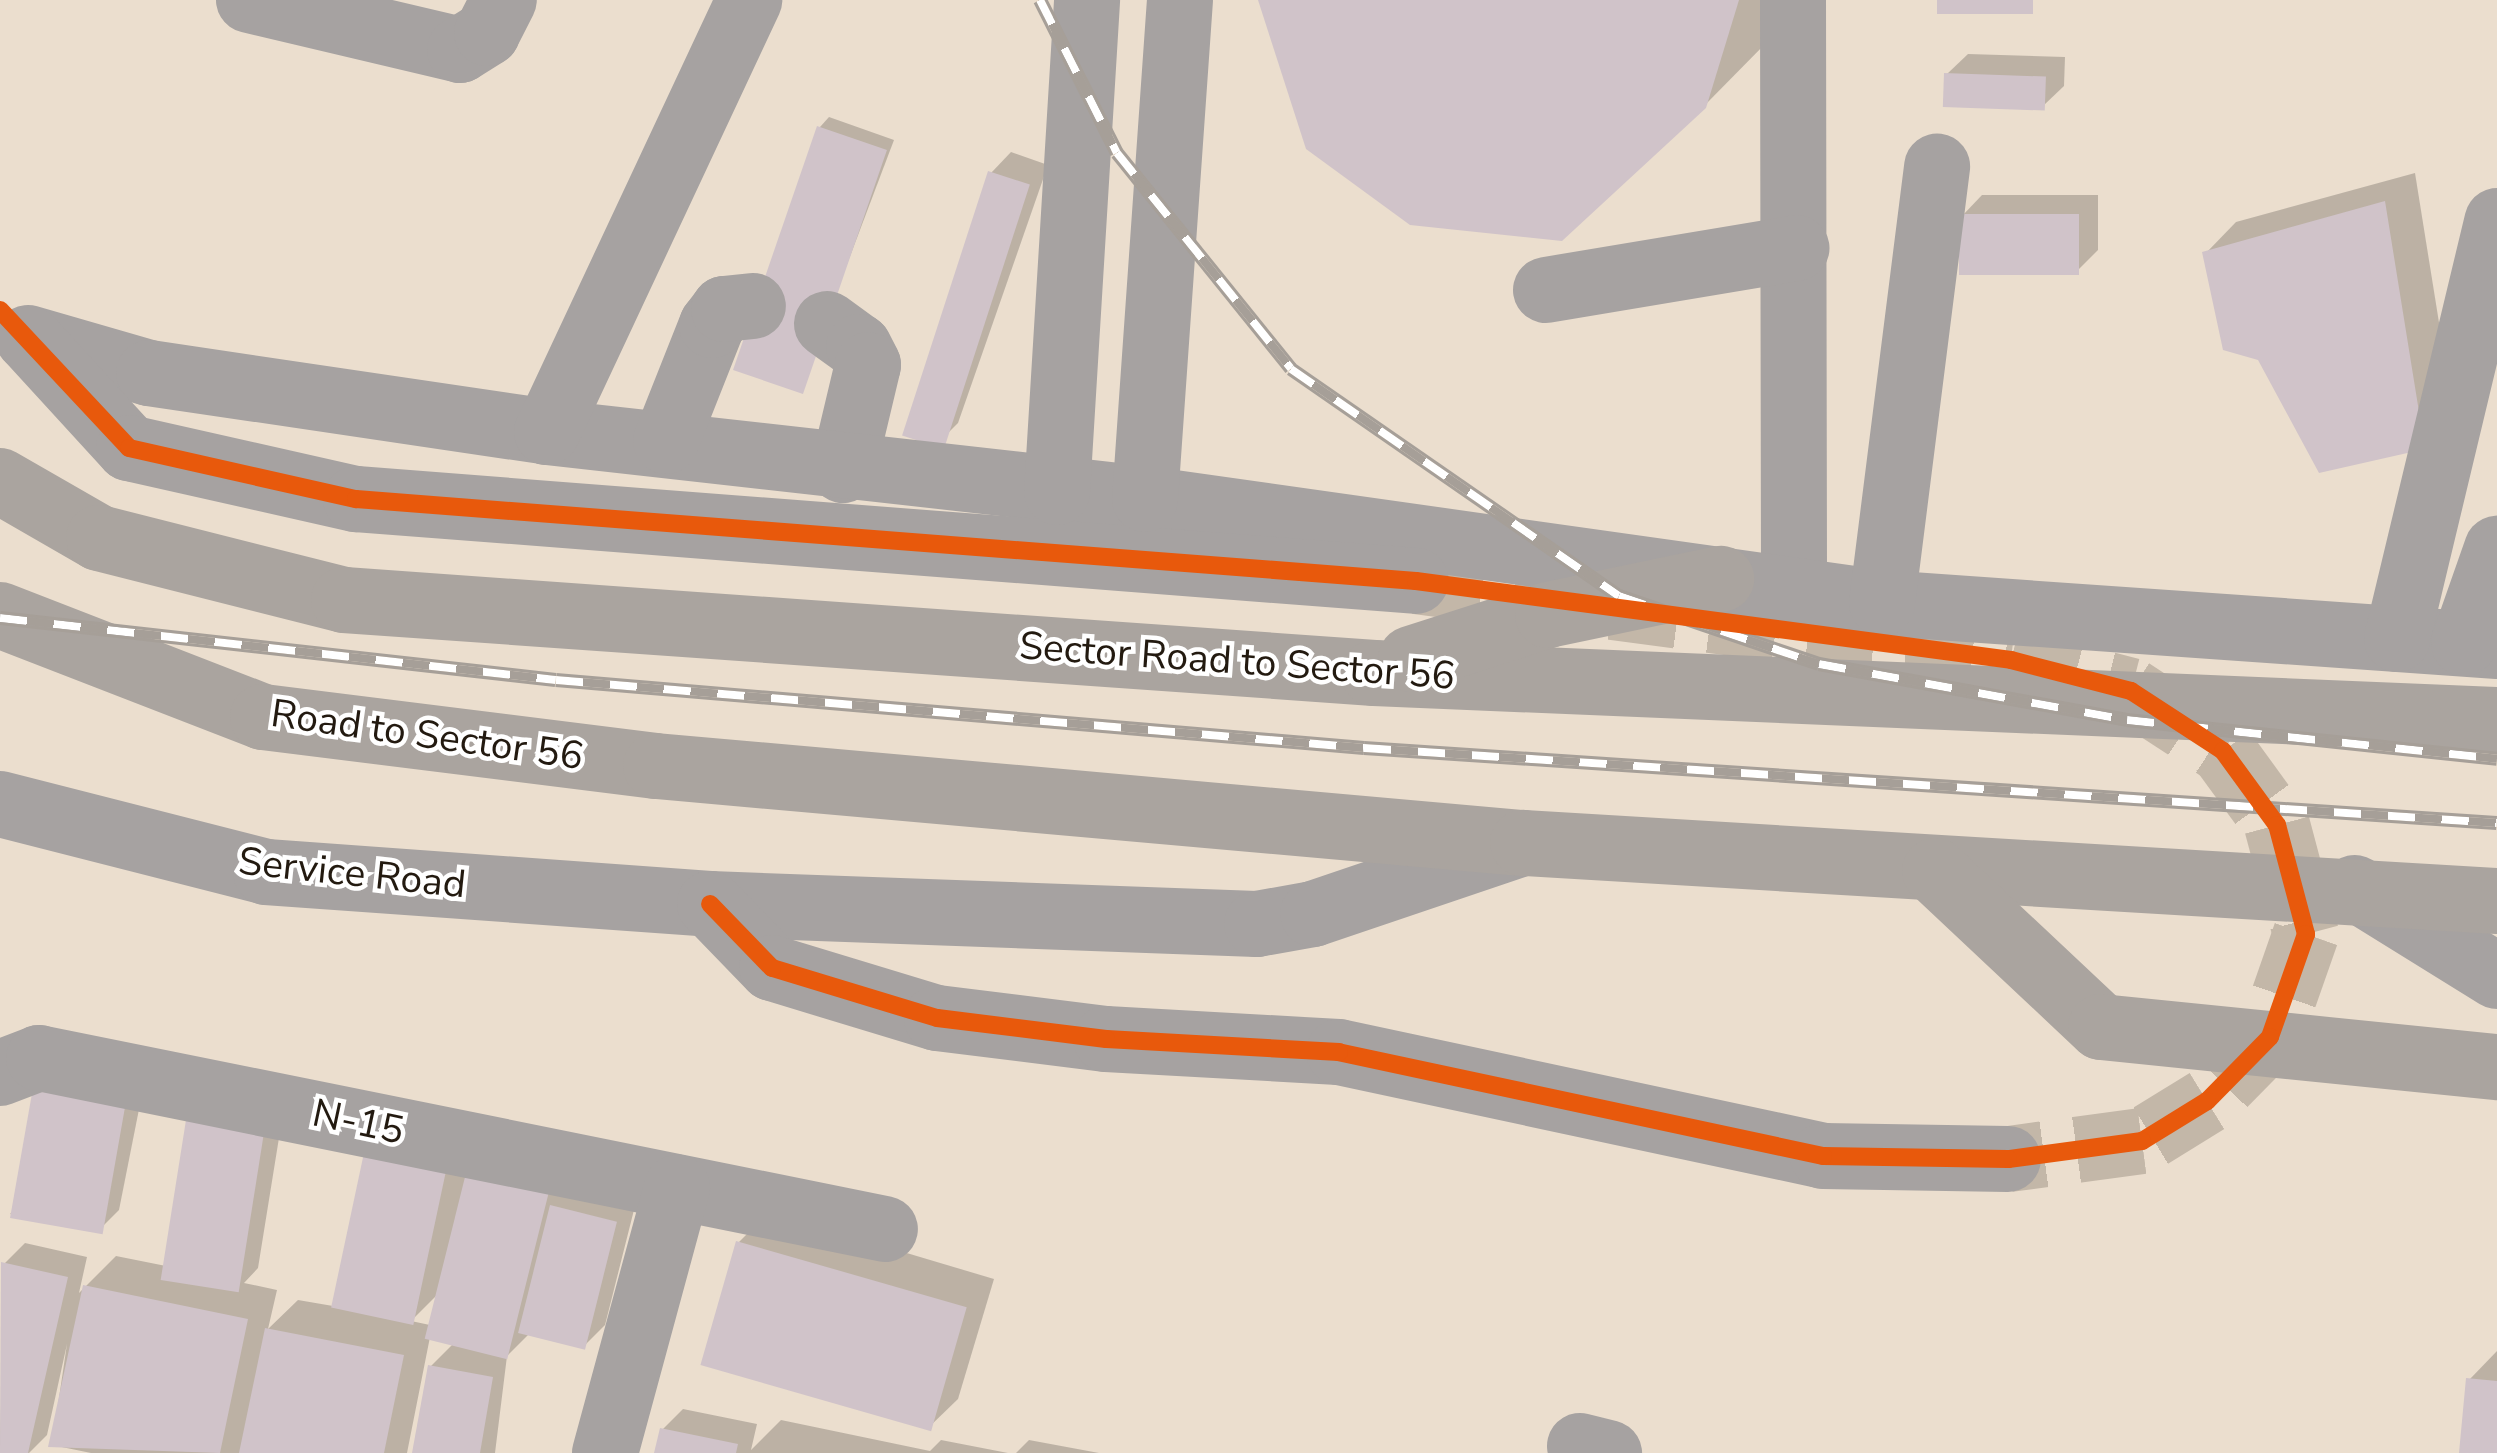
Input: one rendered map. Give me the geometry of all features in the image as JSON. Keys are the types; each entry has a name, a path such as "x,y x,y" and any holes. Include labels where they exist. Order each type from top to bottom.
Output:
{"main road":[{"name":"Sector Road to Sector 56","path":"0,481 99,538 344,600 1374,673 2497,720"},
{"path":"1374,673 1548,616 1721,580"},
{"name":"Road to Sector 56","path":"0,616 263,717 656,766 1523,843"},
{"path":"1523,843 1935,871 2355,888 2488,900"},
{"path":"1935,871 2101,1027 2497,1067"}],"street":[{"path":"249,0 460,50 488,32 504,0"},
{"path":"547,432 748,0"},
{"path":"1057,492 1087,0"},
{"path":"1144,499 1180,0"},
{"path":"1793,0 1794,590"},
{"path":"1882,602 1937,166"},
{"path":"2397,639 2497,221"},
{"path":"1546,290 1796,248"},
{"path":"666,441 712,325 724,309 753,306"},
{"path":"827,323 859,346 868,365 843,470"},
{"path":"14,324 149,373 547,432 666,441 843,470 1144,499 1882,602 2480,644 2497,549"},
{"path":"14,324 129,448 356,499 1416,581"},
{"name":"Service Road","path":"1,805 266,872 710,904 1257,924 1313,914 1523,843"},
{"path":"2355,888 2460,960 2497,976"},
{"path":"710,904 772,968 938,1018 1106,1040 1339,1052 1823,1156 2008,1159"},
{"name":"N-15","path":"20,1066 885,1229"},
{"path":"604,1453 677,1188"}],"building":[{"path":"1258,0 1739,0 1706,108 1562,241 1410,225 1306,149"},
{"path":"1937,0 2033,0 2033,14 1937,14"},
{"path":"1944,73 2046,77 2045,111 1943,107"},
{"path":"817,126 887,150 803,394 733,370"},
{"path":"988,171 1030,185 944,449 902,435"},
{"path":"2385,201 2425,449 2319,473 2258,360 2223,350 2202,252"},
{"path":"1959,214 2079,214 2079,275 1959,275"},
{"path":"34,1082 127,1098 103,1234 10,1218"},
{"path":"186,1120 264,1132 239,1292 161,1280"},
{"path":"365,1148 447,1165 413,1325 331,1307"},
{"path":"468,1165 550,1186 507,1359 425,1339"},
{"path":"550,1205 617,1222 585,1350 518,1333"},
{"path":"736,1241 967,1307 931,1431 700,1365"},
{"path":"1,1262 68,1277 28,1453 0,1453"},
{"path":"83,1285 248,1319 220,1453 48,1447"},
{"path":"265,1328 404,1355 384,1453 239,1453"},
{"path":"428,1365 493,1377 480,1453 412,1453"},
{"path":"2466,1378 2497,1381 2497,1453 2459,1453"},
{"path":"660,1428 738,1444 736,1453 654,1453"}],"tunnel":[{"path":"1416,581 2011,660 2131,691 2223,751 2277,825 2306,934 2270,1037 2207,1101 2142,1141 2008,1159"}],"railway":[{"path":"1040,0 1117,153 1291,369 1619,596 1819,664 2127,720 2497,759"},
{"path":"0,618 556,680 1364,748 2497,823"}],"cycle path":[{"path":"0,310 129,448 356,499 1416,581 2011,660 2131,691 2223,751 2277,825 2306,934 2270,1037 2207,1101 2142,1141 2008,1159 1823,1156 1339,1052 1106,1039 937,1018 772,968 710,904"}]}
